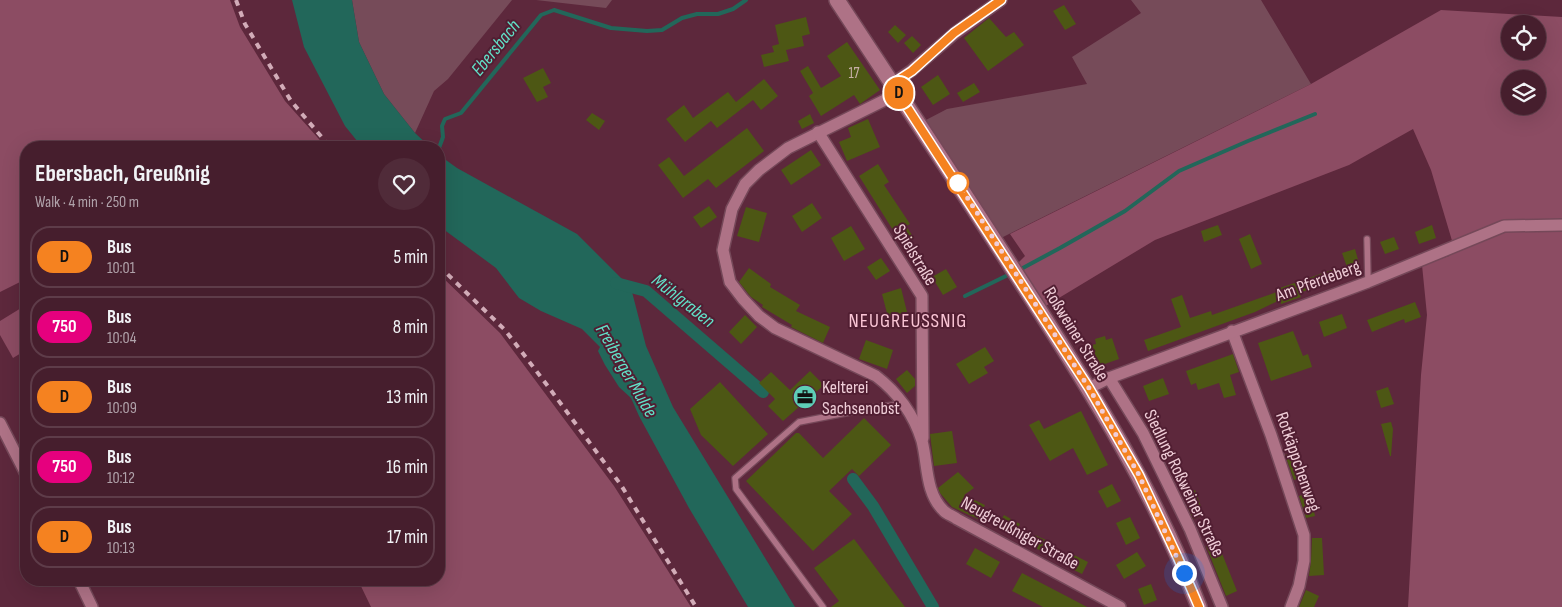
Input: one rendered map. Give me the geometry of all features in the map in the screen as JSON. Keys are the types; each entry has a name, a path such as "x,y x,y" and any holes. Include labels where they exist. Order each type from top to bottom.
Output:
{"main road":[{"name":"Roßweiner Straße","path":"837,0 1089,388 1139,475 1178,558 1198,607"}],"street":[{"name":"Neugreußniger Straße","path":"1001,0 954,33 912,71 896,89 788,148 759,170 745,184 732,210 723,250 730,282 759,316 776,328 876,376 890,386 916,423 922,443 928,477 936,500 944,511 1120,607"},
{"name":"Spielstraße","path":"818,132 922,296 924,425 922,443"},
{"name":"Am Pferdeberg","path":"1089,388 1109,378 1368,282 1504,226 1562,225"},
{"name":"Rotkäppchenweg","path":"1232,332 1271,435 1304,535 1304,562 1299,586 1291,607"},
{"name":"Siedlung Roßweiner Straße","path":"1109,378 1143,433 1190,529 1222,607"},
{"path":"0,422 20,462"},
{"path":"82,586 92,607"}],"lane":[{"path":"1367,239 1368,282"},
{"path":"824,607 736,489 735,478 799,422 871,408 903,404"}],"shaded area":[{"path":"0,0 230,0 240,27 285,101 321,141 20,141 20,282 0,292"},
{"path":"352,0 512,0 448,79 434,91 415,133 384,94 359,42"},
{"path":"536,0 612,0 606,8"},
{"path":"1131,0 1261,0 1311,84 1001,238 924,121 947,109 1087,84 1072,57 1141,13"},
{"path":"1441,10 1527,15 1501,15 1501,60 1546,60 1546,16 1562,17 1562,607 1408,607 1421,375 1427,315 1422,265 1449,256 1453,244 1431,170 1413,129 1349,165 1155,240 1044,307 1017,264 1025,256 1010,234 1311,84"},
{"path":"445,280 500,333 614,486 691,607 371,607 361,586 445,586"},
{"path":"20,309 20,354 13,358 0,335 0,321"}],"water":[{"path":"292,0 352,0 359,42 384,94 424,141 357,141 345,126 304,47"},
{"name":"Freiberger Mulde","path":"445,159 457,168 577,234 631,288 646,346 673,407 795,607 748,607 689,508 631,398 619,387 605,365 598,351 600,347 582,329 541,311 519,298 496,268 445,230"}],"building":[{"path":"1064,5 1076,24 1065,30 1053,11"},
{"path":"806,17 810,34 802,36 804,46 786,50 789,61 764,67 761,55 774,52 772,46 779,44 775,25"},
{"path":"989,18 1006,37 1014,32 1024,45 988,71 964,38"},
{"path":"895,25 906,35 898,43 888,32"},
{"path":"912,36 921,45 913,53 904,43"},
{"path":"847,42 880,90 860,104 854,95 821,116 809,96 813,93 800,71 808,66 821,88 841,76 827,56"},
{"path":"543,68 551,83 543,87 548,97 537,102 523,78"},
{"path":"938,75 950,94 933,105 921,87"},
{"path":"764,79 778,96 761,110 753,100 717,128 711,121 685,142 666,119 684,105 693,118 728,92 736,102"},
{"path":"974,83 980,92 963,102 957,93"},
{"path":"592,113 605,121 599,130 586,120"},
{"path":"810,114 814,123 802,129 798,121"},
{"path":"868,119 880,147 847,161 839,142 851,137 848,128"},
{"path":"747,128 764,151 716,188 708,179 683,198 658,165 669,157 684,176"},
{"path":"811,150 821,165 791,185 781,170"},
{"path":"878,164 889,182 884,185 910,224 906,226 914,238 903,246 859,176"},
{"path":"812,203 822,218 802,232 792,216"},
{"path":"709,206 717,217 701,228 693,217"},
{"path":"746,207 767,213 759,242 737,236"},
{"path":"1218,225 1222,235 1204,242 1201,231"},
{"path":"1432,225 1436,238 1419,244 1415,232"},
{"path":"851,226 865,249 844,261 831,238"},
{"path":"1250,234 1262,264 1251,269 1239,239"},
{"path":"1394,237 1399,249 1385,254 1380,242"},
{"path":"1355,249 1359,263 1347,267 1342,253"},
{"path":"881,258 890,271 876,280 867,267"},
{"path":"749,268 771,284 770,287 800,305 796,311 830,327 823,343 791,327 792,325 762,307 763,305 751,297 739,282"},
{"path":"946,269 957,287 943,295 932,277"},
{"path":"1332,270 1336,281 1299,293 1301,297 1281,304 1280,300 1255,312 1148,351 1144,340 1181,327 1171,299 1182,295 1190,318 1211,311 1212,315 1274,293 1278,291 1277,289"},
{"path":"901,288 907,312 888,317 882,294"},
{"path":"1415,302 1421,317 1405,323 1404,319 1372,332 1367,320"},
{"path":"1342,314 1347,328 1324,337 1319,322"},
{"path":"745,315 757,327 741,344 729,332"},
{"path":"1293,331 1303,356 1308,354 1312,367 1271,381 1258,343"},
{"path":"1105,336 1106,340 1112,338 1119,359 1099,366 1092,345 1096,344 1095,339"},
{"path":"866,340 893,350 887,369 859,359"},
{"path":"985,347 994,361 984,367 988,373 969,384 956,364"},
{"path":"1233,354 1239,372 1230,375 1236,395 1224,398 1219,383 1198,390 1196,383 1191,385 1186,371"},
{"path":"907,370 915,379 915,386 907,393 896,379"},
{"path":"810,371 824,385 783,421 768,406 775,399 759,383 771,372 790,390"},
{"path":"1163,378 1169,394 1149,401 1143,386"},
{"path":"720,382 768,434 733,466 701,435 690,409"},
{"path":"1388,387 1394,404 1381,408 1376,391"},
{"path":"1081,411 1108,465 1087,475 1073,448 1050,461 1029,425 1039,420 1044,429"},
{"path":"864,418 891,445 859,476 852,469 829,491 852,514 813,551 746,481 796,433 799,433 823,458"},
{"path":"1391,422 1393,429 1390,456 1381,424"},
{"path":"952,431 957,463 934,466 930,434"},
{"path":"1297,451 1306,476 1294,480 1285,455"},
{"path":"958,472 974,488 964,495 985,505 978,519 952,507 940,493 938,488"},
{"path":"1112,484 1121,501 1107,508 1098,491"},
{"path":"1195,490 1204,515 1193,519 1183,495"},
{"path":"1310,493 1315,516 1306,518 1299,496"},
{"path":"1004,515 1020,524 1013,536 997,528"},
{"path":"1130,517 1140,538 1126,545 1116,523"},
{"path":"1035,535 1048,541 1043,552 1030,545"},
{"path":"1312,538 1322,538 1324,575 1309,576"},
{"path":"854,539 905,607 831,607 839,601 814,568"},
{"path":"1217,541 1237,591 1226,596 1206,546"},
{"path":"975,548 1000,562 991,578 966,564"},
{"path":"1137,552 1146,566 1124,579 1116,565"},
{"path":"1074,555 1088,562 1082,574 1068,567"},
{"path":"1022,573 1087,607 1043,607 1012,591"},
{"path":"1151,584 1157,600 1144,605 1138,589"},
{"path":"1306,590 1319,596 1314,607 1299,607"}],"waterway":[{"name":"Ebersbach","path":"442,141 442,126 445,119 461,113 541,15 554,10 611,28 647,31 662,30 682,18 697,14 718,14 733,9 746,0"},
{"path":"1021,269 1125,211 1179,171 1315,114"},
{"path":"965,296 1008,275"},
{"name":"Mühlgraben","path":"616,283 646,291 763,392"},
{"name":"Mühlgraben","path":"853,479 873,506 933,607"}],"railway":[{"path":"236,0 245,24 291,101 325,141"},
{"path":"445,272 505,330 547,385 621,485 696,607"}],"bus line":[{"name":"D","path":"1001,0 954,33 912,71 892,84 1089,388 1139,475 1199,607"}],"place":[{"name":"Kelterei Sachsenobst","path":"805,397"}],"district":[{"name":"NEUGREUSSNIG","path":"908,321"}],"route":[{"path":"958,183 1089,388 1139,475 1184,573"}]}
